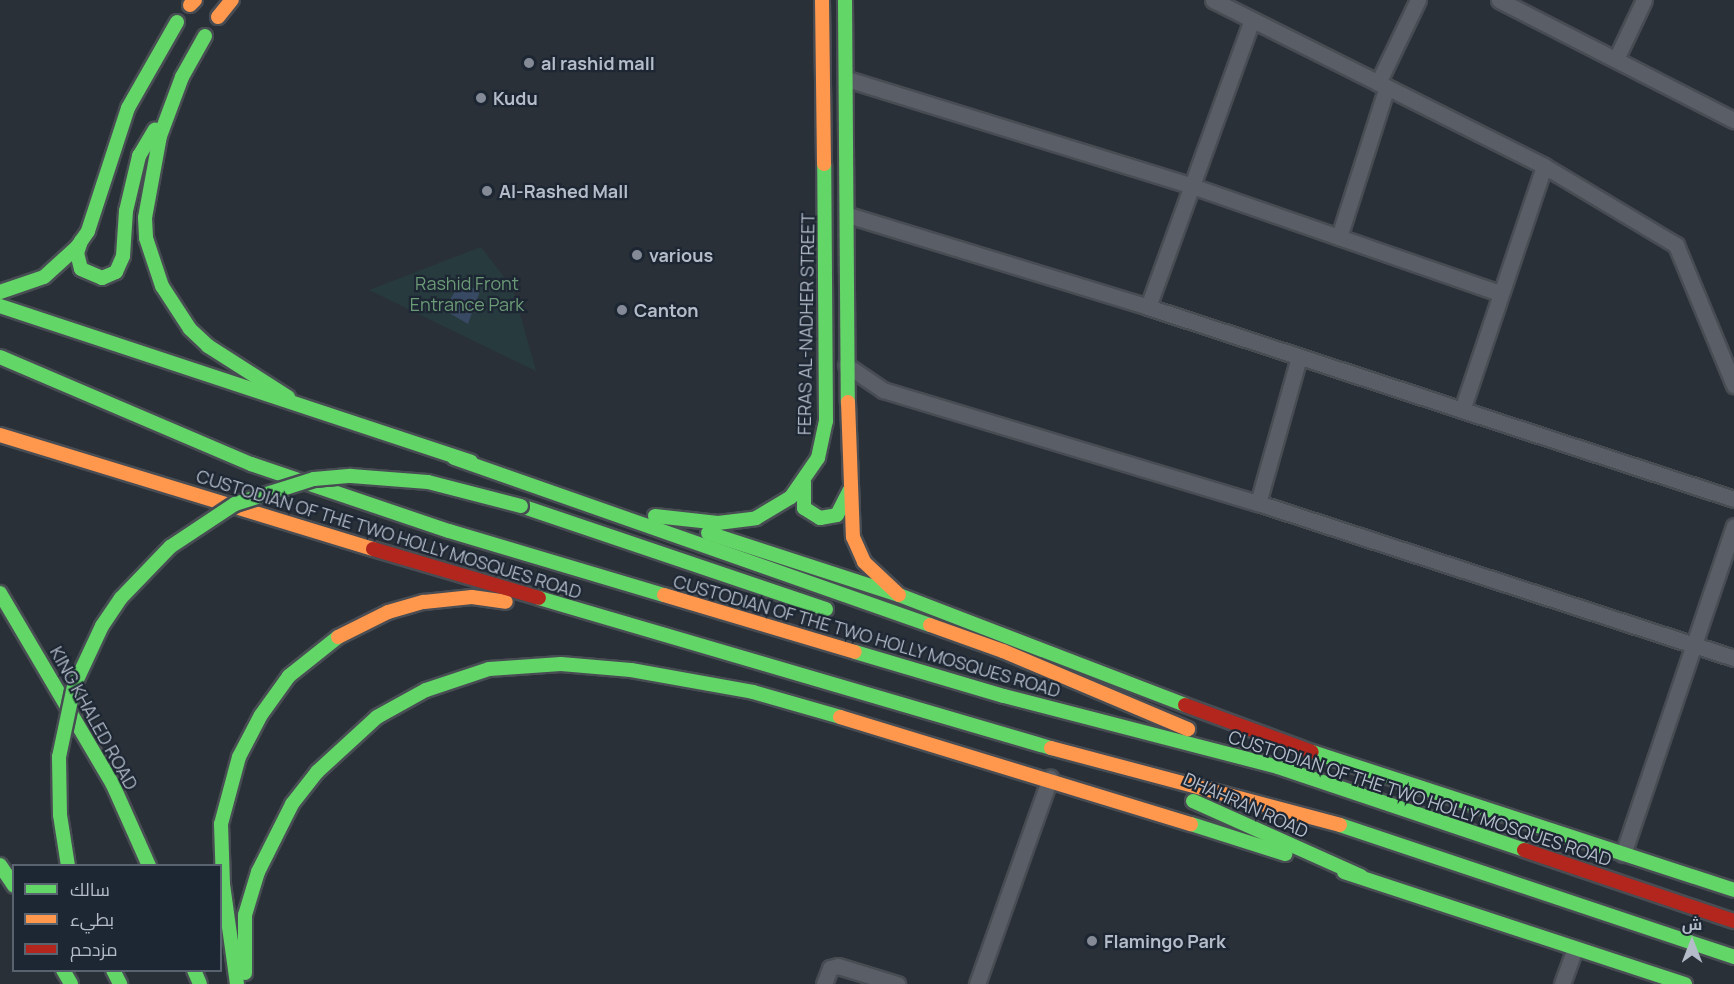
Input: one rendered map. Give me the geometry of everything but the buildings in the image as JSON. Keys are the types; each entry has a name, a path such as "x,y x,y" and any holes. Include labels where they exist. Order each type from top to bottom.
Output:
{"main road":[{"path":"218,17 232,0"},
{"name":"FERAS AL-NADHER STREET","path":"655,516 718,523 756,518 791,497 804,482 818,458 826,421 822,0"},
{"path":"845,0 848,215 846,365 853,537 864,562 899,595"},
{"path":"177,22 128,108 95,216 77,253 81,269 102,278 116,272 123,256 126,211 139,156 172,101 205,36"},
{"path":"172,101 153,164 145,218 146,238 162,286 190,329 208,346 300,404"},
{"path":"0,292 18,290 44,277 81,241"},
{"path":"0,306 300,404 1003,651 1278,767"},
{"name":"CUSTODIAN OF THE TWO HOLLY MOSQUES ROAD","path":"0,357 251,464 449,531 1004,696 1278,767 1734,921"},
{"name":"CUSTODIAN OF THE TWO HOLLY MOSQUES ROAD","path":"0,435 1117,767 1363,831 1734,957"},
{"path":"454,458 655,516 899,595 1269,738 1734,890"},
{"path":"68,864 60,815 59,757 74,686 102,626 121,598 170,547 235,504 314,480 351,476 428,482 521,506 845,615"},
{"path":"804,482 804,508 820,518 837,515 843,510 850,490"},
{"name":"KING KHALED ROAD","path":"0,593 113,785 148,864"},
{"path":"237,984 223,884 221,824 239,757 261,715 289,676 315,653 349,630 388,612 424,602 472,597 543,607 657,632"},
{"path":"245,984 245,915 258,872 292,804 317,771 377,717 426,690 489,669 561,664 619,669 753,692 1050,778 1361,876 1685,984"},
{"path":"1045,685 1278,767"},
{"name":"DHAHRAN ROAD","path":"1117,767 1361,876"},
{"path":"0,865 12,882"}],"street":[{"path":"1213,0 1544,165 1676,245 1733,380"},
{"path":"1339,237 1383,85 1418,0"},
{"path":"1499,0 1734,120"},
{"path":"1616,59 1644,0"},
{"path":"1148,307 1252,20"},
{"path":"847,79 1192,186 1500,293"},
{"path":"1462,410 1544,165"},
{"path":"848,215 1148,307 1734,499"},
{"path":"1258,503 1299,357"},
{"path":"846,365 883,390 1258,503 1734,658"},
{"path":"1623,854 1692,643 1734,526"},
{"path":"977,984 1050,778"},
{"path":"1562,984 1575,948"},
{"path":"824,984 830,968 848,966 897,984"}],"green space":[{"name":"Rashid Front Entrance Park","path":"481,247 513,289 536,371 369,290"}],"water":[{"path":"460,283 480,291 468,324 444,310"}],"traffic: fast":[{"path":"845,0 848,402"},
{"path":"0,292 44,277 77,247 88,231 128,108 177,22"},
{"path":"205,36 182,77 160,136 145,218 146,238 162,286 190,329 208,346 288,397"},
{"path":"81,241 77,253 81,269 102,278 116,272 123,256 126,211 139,156 155,129"},
{"path":"655,516 718,523 756,518 791,497 818,458 826,421 824,164"},
{"path":"0,306 471,462"},
{"path":"0,357 251,464 449,531 664,595"},
{"path":"454,458 930,625"},
{"path":"68,864 60,815 59,757 74,686 102,626 121,598 170,547 235,504 314,479 351,476 428,482 521,506"},
{"path":"804,482 804,508 820,518 837,515 849,491"},
{"path":"521,506 826,609"},
{"path":"708,533 899,595 1185,705"},
{"path":"0,593 113,785 148,864"},
{"path":"539,598 1051,748"},
{"path":"237,984 223,884 221,824 239,757 261,715 289,676 338,637"},
{"path":"855,652 1004,696 1278,767 1524,850"},
{"path":"245,973 245,915 258,872 292,804 317,772 377,717 426,690 489,669 561,664 631,670 753,692 840,717"},
{"path":"1312,752 1734,890"},
{"path":"1193,801 1361,876"},
{"path":"1191,824 1285,854"},
{"path":"1340,825 1734,957"},
{"path":"0,865 12,883"},
{"path":"1344,872 1685,984"},
{"path":"64,972 71,984"},
{"path":"114,972 120,984"},
{"path":"195,972 200,984"}],"traffic: slow":[{"path":"190,5 195,0"},
{"path":"218,17 232,0"},
{"path":"822,0 824,164"},
{"path":"848,402 853,537 864,562 899,595"},
{"path":"0,435 373,549"},
{"path":"664,595 855,652"},
{"path":"338,637 388,612 424,602 472,597 506,602"},
{"path":"930,625 1003,651 1188,729"},
{"path":"840,717 1191,824"},
{"path":"1051,748 1340,825"}],"traffic: jam":[{"path":"373,549 539,598"},
{"path":"1185,705 1312,752"},
{"path":"1524,850 1734,921"}],"place":[{"name":"al rashid mall","path":"529,63"},
{"name":"Kudu","path":"481,98"},
{"name":"Al-Rashed Mall","path":"487,191"},
{"name":"various","path":"637,255"},
{"name":"Canton","path":"622,310"},
{"name":"Flamingo Park","path":"1092,941"}]}
